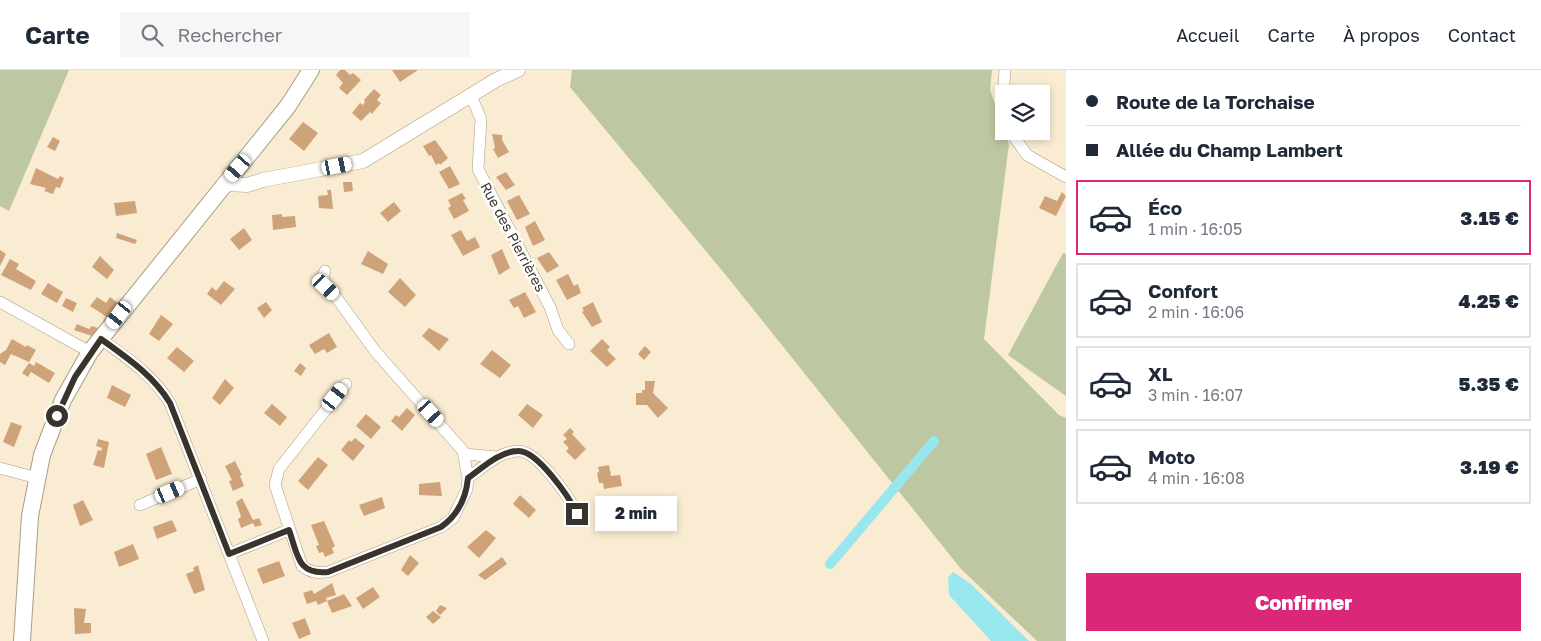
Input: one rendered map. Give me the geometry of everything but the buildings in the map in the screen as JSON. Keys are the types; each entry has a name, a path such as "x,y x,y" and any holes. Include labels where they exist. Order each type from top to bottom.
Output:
{"main road":[{"path":"22,641 27,547 37,478 50,431 63,400 90,352 288,106 311,70"}],"street":[{"path":"224,184 239,186 363,161 518,70"},
{"path":"1004,85 1005,70"},
{"name":"Rue des Pierrières","path":"471,96 481,119 478,168 550,307 558,330 569,344"},
{"path":"1016,140 1027,155 1066,177"},
{"path":"238,168 247,175 263,180"},
{"path":"325,271 323,276 326,287 336,297 375,351 442,425 464,454 468,478 463,500 453,518 441,527 328,572 309,572 302,566 275,485 279,469 346,384"},
{"path":"0,302 90,352"},
{"path":"101,339 131,360 162,390 170,403 263,641"},
{"path":"468,478 497,457 517,450 530,454 571,501 577,514"},
{"path":"464,454 497,457"},
{"path":"0,468 37,478"},
{"path":"140,504 200,479"},
{"path":"229,554 289,530"}],"green space":[{"path":"0,70 69,70 9,211 0,206"},
{"path":"572,70 992,70 990,90 995,104 995,140 1008,140 1009,144 984,339 1059,415 1066,418 1066,641 1037,641 961,569 729,279 570,87"},
{"path":"1063,253 1066,254 1066,396 1008,355"}],"water":[{"path":"953,572 971,584 1029,641 991,641 949,595 948,578"}],"waterway":[{"path":"830,564 934,441"}],"route":[{"path":"57,416 75,377 90,352 101,339 131,360 155,382 170,403 229,554 289,530 302,566 309,572 328,572 441,527 453,518 463,500 467,490 468,478 497,457 517,450 530,454 571,501 577,514"}]}
